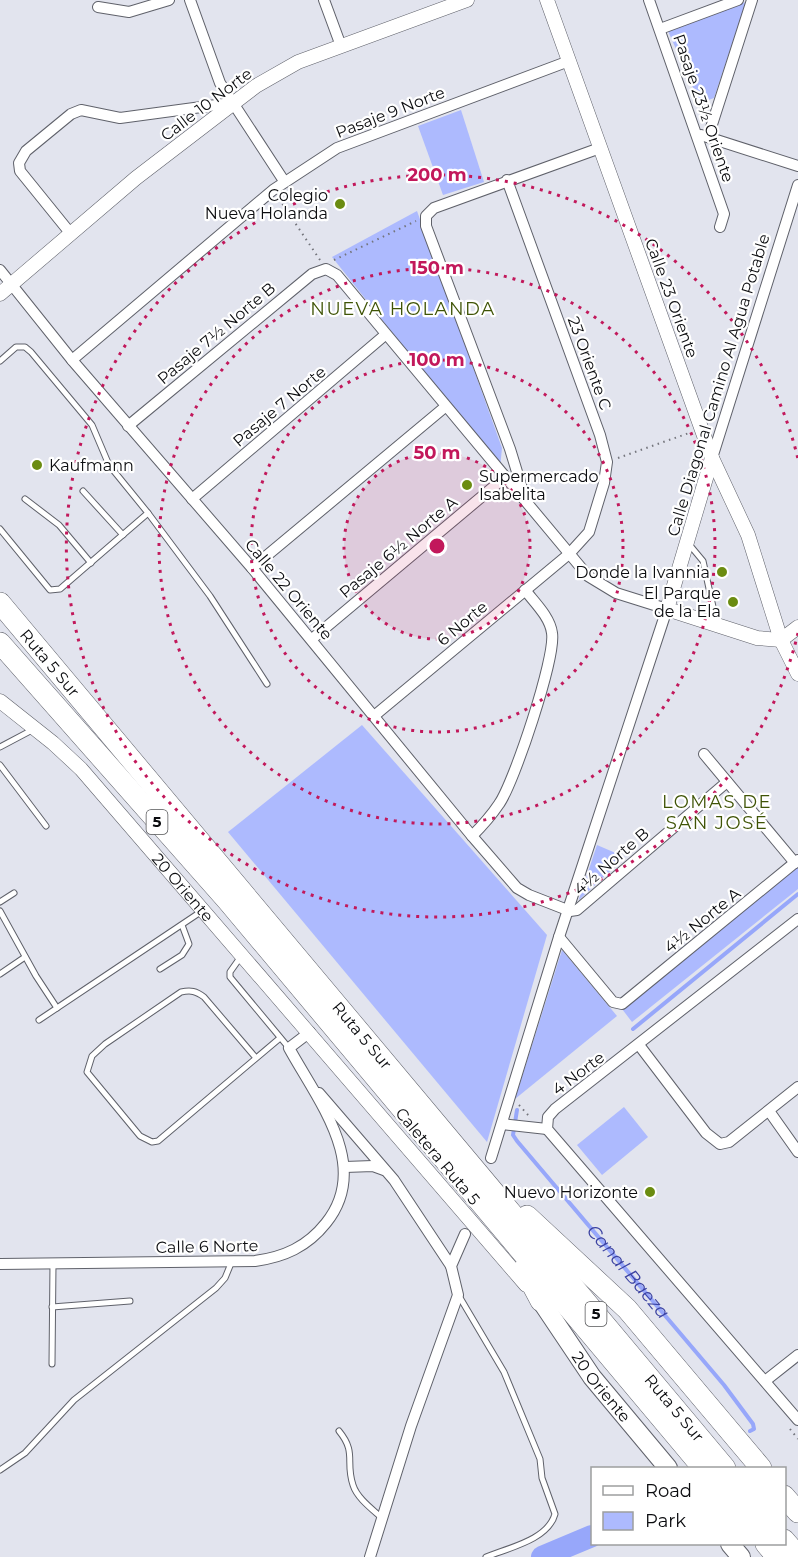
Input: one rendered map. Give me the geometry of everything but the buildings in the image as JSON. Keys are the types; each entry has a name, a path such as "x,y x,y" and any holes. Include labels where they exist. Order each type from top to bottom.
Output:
{"highway":[{"name":"Ruta 5 Sur","path":"0,603 724,1467"},
{"name":"Ruta 5 Sur","path":"0,644 226,900 702,1467"},
{"path":"467,1160 620,1301 760,1467"},
{"path":"492,1217 541,1301"},
{"name":"20 Oriente","path":"541,1301 592,1377 667,1467"},
{"path":"786,1498 798,1512"},
{"path":"786,1542 798,1556"},
{"path":"731,1545 741,1557"},
{"path":"767,1545 777,1557"}],"street":[{"path":"98,7 129,12 169,0"},
{"path":"189,0 214,68 231,103 284,181"},
{"path":"324,0 340,46"},
{"name":"Calle 10 Norte","path":"0,294 231,103 279,72 340,46 467,0"},
{"name":"Calle 23 Oriente","path":"547,0 701,429 753,549 781,640 798,674"},
{"name":"Pasaje 23½ Oriente","path":"649,0 703,136 724,214 720,227"},
{"path":"660,28 738,0"},
{"path":"752,0 703,136 798,166"},
{"name":"Pasaje 9 Norte","path":"72,360 284,181 357,139 569,61"},
{"path":"71,234 20,171 19,163 22,155 39,140 71,114 81,110 120,118 231,103"},
{"path":"527,504 510,449 426,226 426,216 434,208 600,148"},
{"name":"23 Oriente C","path":"507,180 600,435 607,462 604,483 588,532 569,554"},
{"name":"Calle Diagonal Camino Al Agua Potable","path":"491,1158 510,1126 567,910 667,609 798,185"},
{"path":"325,267 337,275 588,576 607,590 763,639 781,640 798,627"},
{"name":"Pasaje 7½ Norte B","path":"128,426 312,274 325,267"},
{"name":"Calle 22 Oriente","path":"0,270 72,360 312,639 472,836 522,892 567,910"},
{"name":"Pasaje 7 Norte","path":"192,499 385,335"},
{"path":"252,568 445,407"},
{"name":"Pasaje 6½ Norte A","path":"312,639 504,478"},
{"path":"700,502 714,494 729,496"},
{"name":"6 Norte","path":"374,716 569,554"},
{"path":"472,836 500,803 512,779 552,654 552,632 545,615 525,590"},
{"name":"20 Oriente","path":"0,701 35,728 81,769 310,1032"},
{"path":"704,754 796,861"},
{"name":"4½ Norte B","path":"567,910 579,908 727,782"},
{"name":"4½ Norte A","path":"559,937 613,1002 618,1004 625,1002 796,861"},
{"name":"4 Norte","path":"547,1129 548,1117 555,1109 798,919"},
{"path":"289,1048 310,1032"},
{"name":"Caletera Ruta 5","path":"310,1032 493,1248 541,1301"},
{"path":"639,1045 712,1140 720,1144 729,1142 798,1087"},
{"name":"Calle 6 Norte","path":"0,1263 273,1259 305,1244 331,1217 343,1188 345,1167 341,1145 289,1048"},
{"path":"304,1076 387,1172 451,1266 458,1295 370,1557"},
{"path":"769,1110 798,1152"},
{"path":"510,1126 547,1129 798,1420"},
{"path":"345,1167 373,1166 387,1172"},
{"path":"451,1266 465,1234"},
{"path":"765,1381 798,1355"}],"lane":[{"path":"0,361 16,348 25,346 92,424 109,465 210,596 267,684"},
{"path":"83,491 123,535"},
{"path":"26,499 59,525 91,563"},
{"path":"0,529 50,590 60,589 148,513"},
{"path":"687,542 703,561 717,625"},
{"path":"0,747 35,728"},
{"path":"0,765 46,826"},
{"path":"0,902 15,893"},
{"path":"39,1020 204,910"},
{"path":"0,911 57,1008"},
{"path":"160,969 182,955 189,944 182,925"},
{"path":"242,954 230,972 230,977 289,1048"},
{"path":"0,974 25,957"},
{"path":"256,1058 204,997 197,991 188,990 181,992 105,1044 92,1056 87,1072 140,1136 152,1142 166,1137 280,1038"},
{"path":"0,1470 25,1453 74,1400 216,1288 225,1278 232,1261"},
{"path":"52,1364 53,1263"},
{"path":"458,1295 504,1372 540,1459 544,1484 555,1514 554,1520 542,1533 486,1557"},
{"path":"52,1307 130,1301"},
{"path":"339,1431 350,1447 350,1469 354,1488 382,1518"}],"path":[{"path":"273,190 325,267 426,216"},
{"path":"607,462 701,429"}],"green space":[{"path":"746,2 714,98 700,103 668,31"},
{"path":"461,110 484,182 443,195 418,126"},
{"path":"417,211 502,448 500,468 332,257"},
{"path":"362,725 547,935 487,1142 228,832"},
{"path":"597,845 625,857 579,900 579,899"},
{"path":"798,866 798,889 632,1022 622,1009"},
{"path":"562,950 617,1016 515,1099"},
{"path":"624,1107 648,1137 602,1175 577,1145"}],"waterway":[{"name":"Canal Baeza","path":"633,1029 798,894"},
{"name":"Canal Baeza","path":"517,1110 513,1135 517,1141 724,1385 753,1424 754,1429 750,1431"},
{"name":"Canal Baeza","path":"542,1557 591,1536"}],"place":[{"name":"Colegio Nueva Holanda","path":"340,204"},
{"name":"Kaufmann","path":"37,465"},
{"name":"Supermercado Isabelita","path":"467,485"},
{"name":"Donde la Ivannia","path":"722,572"},
{"name":"El Parque de la Ela","path":"733,602"},
{"name":"Nuevo Horizonte","path":"650,1192"}],"district":[{"name":"NUEVA HOLANDA","path":"403,309"},
{"name":"LOMAS DE SAN JOSÉ","path":"717,812"}]}
